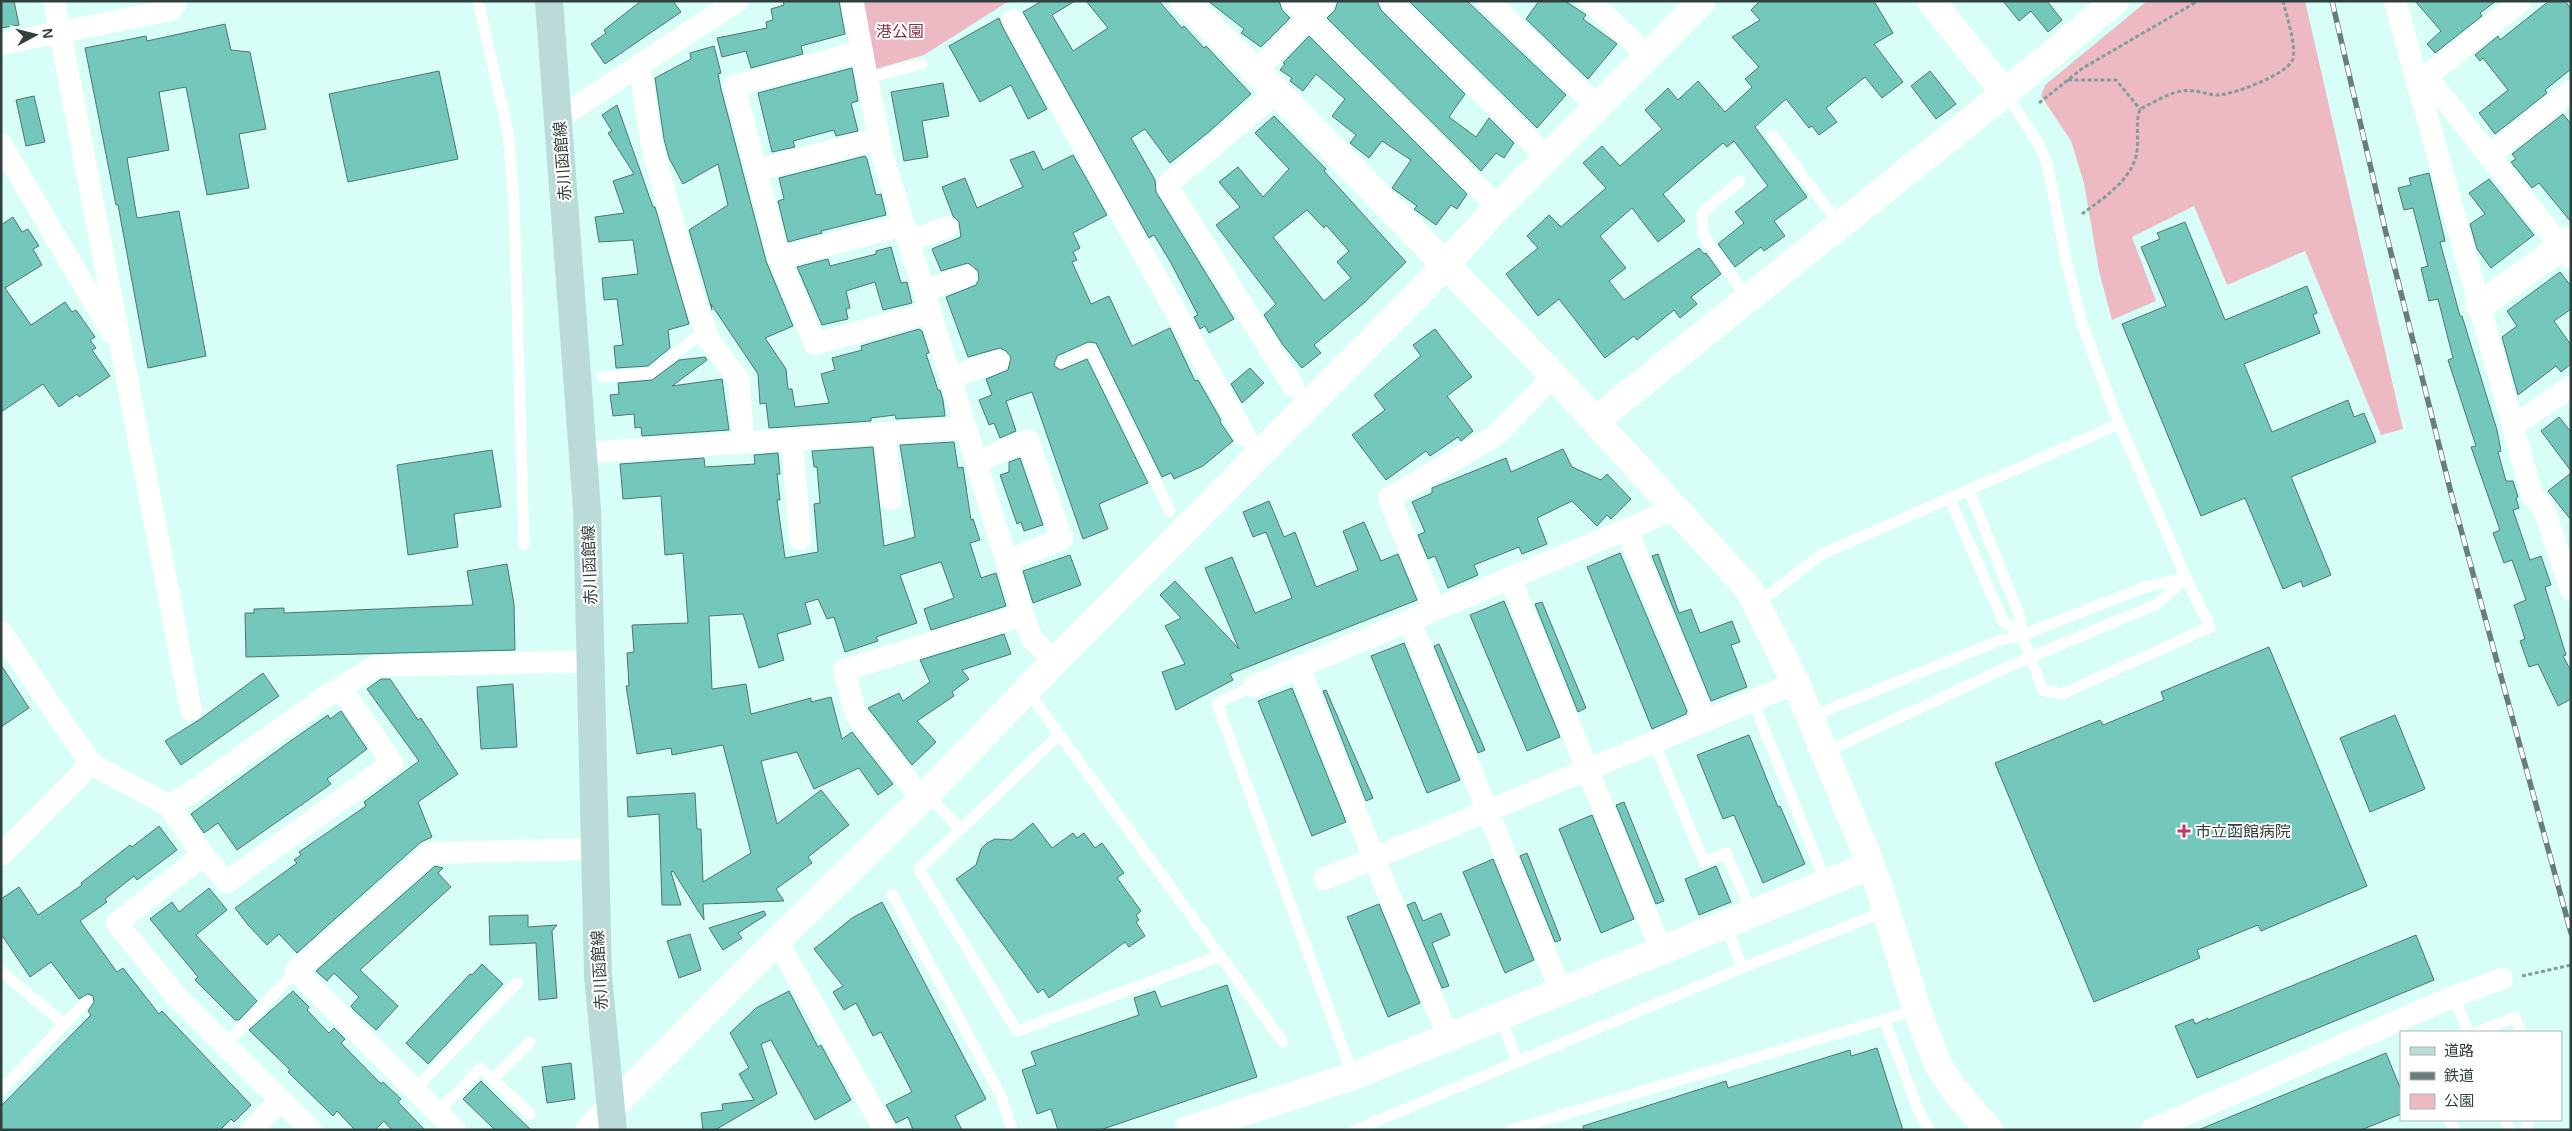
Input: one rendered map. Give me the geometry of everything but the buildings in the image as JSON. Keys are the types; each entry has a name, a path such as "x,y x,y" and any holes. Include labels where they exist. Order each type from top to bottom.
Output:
{"main road":[{"name":"赤川函館線","path":"549,1 587,509 598,976 612,1118"}],"street":[{"path":"54,1 191,710"},
{"path":"1,44 171,10 177,1"},
{"path":"558,118 737,1"},
{"path":"852,1 878,139 1006,561 1032,639 1055,661"},
{"path":"1184,1 1277,92 1554,376 1677,508 1748,588 1796,683 1825,752 1870,865 1917,1010 1938,1064 1956,1092 1989,1130"},
{"path":"1292,1 1498,206"},
{"path":"1256,71 1324,1"},
{"path":"1390,1 1547,157"},
{"path":"1488,1 1597,106"},
{"path":"1590,1 1647,55"},
{"path":"589,1130 612,1118 665,1056 777,941 924,797 1444,265 1498,206 1702,1"},
{"path":"1931,1 2005,93"},
{"path":"1596,420 2005,93 2115,1"},
{"path":"2395,1 2422,80 2479,306 2532,495 2543,507 2570,586"},
{"path":"2422,80 2521,1"},
{"path":"1013,20 1245,436"},
{"path":"862,51 734,86 779,258 816,344 931,312"},
{"path":"642,79 651,142 674,228 707,334 709,340 739,380 743,443"},
{"path":"2422,80 2568,249 2479,306"},
{"path":"2488,156 2571,91"},
{"path":"1277,92 1167,185 1293,386"},
{"path":"757,170 878,139"},
{"path":"1,144 119,345"},
{"path":"779,258 905,232 923,236 947,227"},
{"path":"924,291 966,276"},
{"path":"951,377 998,361"},
{"path":"1435,610 1389,498 1495,436 1554,376"},
{"path":"2513,426 2571,387"},
{"path":"583,453 966,428"},
{"path":"885,433 891,499"},
{"path":"792,439 800,539"},
{"path":"977,462 1028,440 1062,539 1006,561"},
{"path":"1254,686 1677,508"},
{"path":"1627,530 1705,721"},
{"path":"1510,578 1661,950"},
{"path":"924,797 856,714 844,670 1023,615"},
{"path":"1410,621 1561,990"},
{"path":"1,632 91,764 168,805 204,855 227,882 392,763 341,688"},
{"path":"168,805 190,794 325,697 376,666 592,660"},
{"path":"1299,666 1374,859 1449,1038"},
{"path":"1324,879 1796,683"},
{"path":"1,855 91,764"},
{"path":"455,1130 296,972 430,853 595,849"},
{"path":"204,855 118,923 176,996 311,1130"},
{"path":"1193,1129 1352,1076 1870,865"},
{"path":"777,941 885,1130"},
{"path":"2151,1130 2454,996 2502,979"},
{"path":"252,1130 280,1100"}],"lane":[{"path":"478,1 508,132 514,202 524,545"},
{"path":"868,78 922,64"},
{"path":"1969,490 2020,617 2022,635 2043,690 2062,694 2210,627 2186,578 2119,424 2082,323 2066,260 2048,167 2039,144 2005,93"},
{"path":"1772,135 1840,225"},
{"path":"1740,181 1702,213 1703,235 1748,299"},
{"path":"602,376 651,373 694,338 707,334"},
{"path":"1061,363 1091,349 1170,512"},
{"path":"1757,604 1822,554 2119,424"},
{"path":"1950,499 2003,620 2022,635"},
{"path":"1810,717 2001,640 2022,635 2148,586 2186,578"},
{"path":"1825,752 2032,657 2157,604 2186,578"},
{"path":"1254,686 1217,702 1352,1076"},
{"path":"1027,690 1283,1042"},
{"path":"1753,701 1826,883"},
{"path":"1059,735 959,828 919,869 1017,1031 1220,956"},
{"path":"1654,742 1704,862 1726,853 1752,913"},
{"path":"924,797 959,828"},
{"path":"892,894 1002,1098 1012,1130"},
{"path":"1355,1130 1742,968 1886,911"},
{"path":"1725,924 1742,968"},
{"path":"1,971 64,1024"},
{"path":"225,1045 296,972"},
{"path":"415,1089 517,983"},
{"path":"2454,996 2468,1031"},
{"path":"1,1090 87,1001"},
{"path":"1511,1130 1917,1010"},
{"path":"1500,1015 1517,1062"},
{"path":"2480,1031 2515,1017 2521,1031"},
{"path":"1884,1020 1918,1109 1929,1130"},
{"path":"492,1079 530,1042"},
{"path":"438,1112 481,1068 530,1114"}],"path":[{"path":"2039,103 2083,68 2198,1"},
{"path":"2082,214 2112,191 2127,175 2136,154 2136,119 2140,109 2182,91 2200,90 2216,95 2239,91 2284,70 2292,61 2294,51 2283,1"},
{"path":"2068,80 2116,80 2140,109"},
{"path":"2526,975 2571,965"}],"green space":[{"name":"港公園","path":"864,1 1009,1 924,55 876,69"},
{"path":"2147,1 2305,1 2403,429 2381,435 2305,251 2227,285 2194,206 2132,237 2156,301 2112,320 2099,271 2084,183 2071,141 2041,96 2045,85"}],"railway":[{"path":"2332,1 2385,229 2451,493 2571,933"}],"place":[{"name":"市立函館病院","path":"2184,831"}]}
